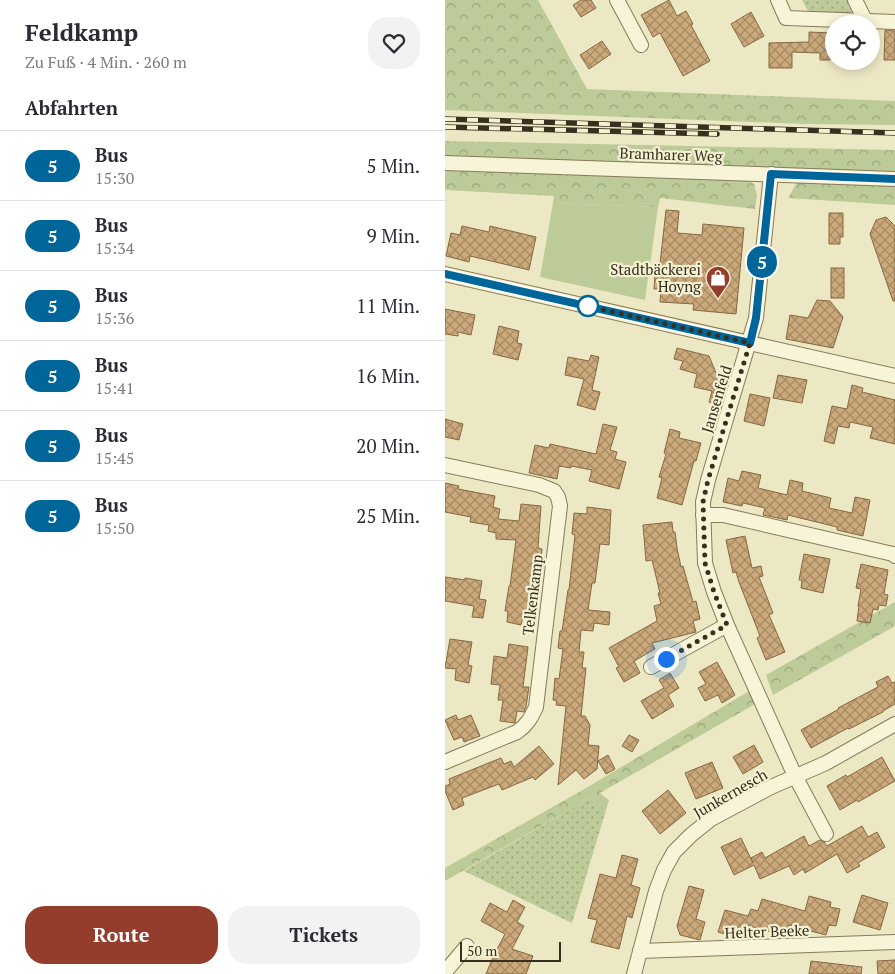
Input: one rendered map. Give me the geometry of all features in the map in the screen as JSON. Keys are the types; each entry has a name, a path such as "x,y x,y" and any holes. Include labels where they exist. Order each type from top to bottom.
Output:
{"street":[{"path":"617,0 641,44"},
{"path":"778,0 786,18 825,20"},
{"path":"855,0 862,15"},
{"path":"880,22 895,22"},
{"name":"Bramharer Weg","path":"445,163 895,179"},
{"name":"Jansenfeld","path":"771,174 756,318 703,502 705,563 727,625 795,776 826,834"},
{"path":"445,274 895,376"},
{"name":"Telkenkamp","path":"445,465 539,485 554,491 558,498 559,506 536,706 532,718 517,732 445,762"},
{"path":"703,515 723,515 895,556"},
{"path":"651,668 727,625"},
{"name":"Junkernesch","path":"634,974 656,891 664,870 674,852 691,835 711,819 771,787 826,763 895,724"},
{"name":"Helter Beeke","path":"640,951 895,942"},
{"path":"445,972 467,946"}],"green space":[{"path":"445,0 538,0 587,89 895,101 895,125 804,124 445,110"},
{"path":"802,0 851,0 855,8 854,14 810,15"},
{"path":"445,141 895,150 895,172 445,157"},
{"path":"445,169 746,179 754,184 757,195 755,209 660,198 658,207 553,203 554,196 445,190"},
{"path":"798,181 895,185 895,205 788,198"},
{"path":"553,203 658,207 645,300 540,277"},
{"path":"895,602 895,626 773,695 766,675"},
{"path":"751,690 757,703 600,793 609,800 606,810 590,798 445,881 445,868 586,788"},
{"path":"590,798 606,810 572,923 464,871"}],"building":[{"path":"581,0 591,0 596,8 581,17 573,5"},
{"path":"669,0 677,16 686,11 693,24 691,25 710,61 683,76 660,33 653,37 641,15"},
{"path":"751,12 764,36 744,47 731,24"},
{"path":"885,30 895,31 895,60 884,60"},
{"path":"809,32 825,33 825,60 820,60 820,53 792,52 792,68 769,68 769,43 809,42"},
{"path":"602,41 611,54 589,69 580,55"},
{"path":"666,210 679,211 677,233 702,235 703,224 744,228 736,314 693,310 694,304 660,302 661,289 654,289 655,273 659,273"},
{"path":"829,213 843,213 843,237 840,237 840,244 829,244"},
{"path":"886,217 895,226 895,301 893,301 870,234 876,220"},
{"path":"462,226 489,232 490,226 536,237 529,270 470,256 469,262 446,256 451,233 460,235"},
{"path":"831,268 844,268 844,298 831,298"},
{"path":"817,300 830,301 843,317 833,348 786,339 790,315 808,318"},
{"path":"445,309 475,315 471,335 458,332 458,336 445,334"},
{"path":"499,326 519,331 517,343 522,344 518,360 493,354"},
{"path":"677,348 709,356 719,380 728,382 721,405 709,402 712,391 694,387 697,374 680,369 683,361 674,359"},
{"path":"591,355 599,357 592,390 600,392 595,410 577,405 584,379 565,375 568,357 589,361"},
{"path":"778,375 807,380 802,403 773,398"},
{"path":"852,385 863,388 862,392 895,400 895,444 870,438 873,427 850,422 849,428 838,426 834,444 824,441 832,406 847,409"},
{"path":"750,394 770,398 764,426 744,421"},
{"path":"445,419 463,424 459,440 445,437"},
{"path":"603,424 617,427 610,450 617,452 615,459 626,462 619,489 589,481 592,470 571,466 571,468 559,466 557,479 529,473 535,445 549,448 550,444 596,454"},
{"path":"670,429 680,432 679,438 701,443 682,505 657,498 662,478 659,477 666,454 664,453"},
{"path":"742,471 761,475 758,488 787,495 790,480 803,483 802,491 831,498 829,508 852,513 855,497 870,500 863,536 837,530 837,527 788,515 787,520 763,515 765,508 743,503 742,506 723,502 728,478 739,481"},
{"path":"445,483 459,486 458,489 495,496 493,507 500,509 498,519 519,521 521,504 541,506 538,548 542,549 539,578 531,618 523,617 521,625 507,622 508,611 505,611 516,540 496,539 496,533 488,531 489,525 470,522 471,517 445,512"},
{"path":"587,507 611,510 609,545 600,544 595,583 592,583 588,610 610,612 609,625 594,623 593,631 581,630 579,652 584,652 582,668 586,668 581,716 585,716 590,725 588,745 599,746 597,769 584,779 576,770 558,785 566,706 556,705 557,701 553,700 555,678 559,679 563,649 558,648 569,590 575,535 572,534 574,513 587,514"},
{"path":"672,522 681,567 683,566 693,602 696,601 700,619 693,621 696,632 652,643 655,649 634,661 640,673 624,682 616,668 619,667 609,648 657,621 654,606 661,604 652,560 646,561 643,525"},
{"path":"745,536 752,568 761,566 763,576 759,577 773,613 769,615 785,652 766,660 757,638 760,636 736,572 733,573 726,540"},
{"path":"804,554 830,559 823,593 801,588 802,580 799,580"},
{"path":"861,564 888,570 884,594 888,595 886,606 879,605 878,610 873,609 870,623 857,621 861,589 856,588"},
{"path":"445,577 482,581 479,599 486,600 483,618 472,617 474,606 445,601"},
{"path":"450,639 472,642 468,665 472,666 469,683 455,680 456,669 445,668"},
{"path":"509,644 528,647 523,687 529,687 526,707 524,712 517,711 515,723 500,721 503,700 498,700 500,685 491,684 494,656 507,658"},
{"path":"717,662 735,695 722,703 718,695 705,701 698,688 706,684 699,672"},
{"path":"670,673 679,688 668,695 674,706 652,719 641,701 664,688 659,680"},
{"path":"888,676 892,683 895,682 895,704 883,712 811,748 801,730 878,687 876,682"},
{"path":"456,715 458,720 471,715 480,736 464,742 462,737 454,740 445,720"},
{"path":"629,735 639,740 632,752 622,746"},
{"path":"754,745 763,762 743,774 733,757"},
{"path":"539,746 554,764 535,780 533,777 502,790 499,784 462,798 464,805 453,810 445,791 445,786 450,784 449,779 501,758 504,764 511,761 514,767"},
{"path":"608,755 615,769 606,774 598,761"},
{"path":"882,757 895,781 840,810 827,786"},
{"path":"712,762 723,788 696,799 685,773"},
{"path":"668,790 686,813 660,834 642,811"},
{"path":"862,826 868,837 877,832 885,847 858,863 860,866 847,873 837,854 805,873 803,869 794,875 789,866 760,879 754,865 734,875 721,847 741,838 753,863 751,858 762,852 765,858 804,836 809,846 820,840 827,846"},
{"path":"622,855 638,859 631,885 640,888 632,918 627,916 619,949 591,942 597,920 588,918 600,874 616,878"},
{"path":"689,886 704,890 696,919 705,922 700,940 680,935 677,926"},
{"path":"862,895 888,903 880,930 853,922"},
{"path":"809,896 831,902 830,907 840,909 836,926 829,925 826,935 788,925 785,936 746,925 742,939 718,932 725,910 748,916 751,909 758,911 762,899 805,911"},
{"path":"513,900 525,907 517,922 524,926 512,949 533,956 526,974 486,974 505,934 481,921 490,903 507,912"},
{"path":"895,960 895,974 878,974 877,961"},
{"path":"811,961 862,967 861,974 809,974"}],"railway":[{"path":"445,119 895,133"},
{"path":"445,127 717,134"}],"bus line":[{"name":"5","path":"445,274 750,343 756,318 771,174 895,179"}],"place":[{"name":"Stadtbäckerei Hoyng","path":"718,299"}],"route":[{"path":"588,306 750,343 703,502 705,563 727,625 666,659"}]}
